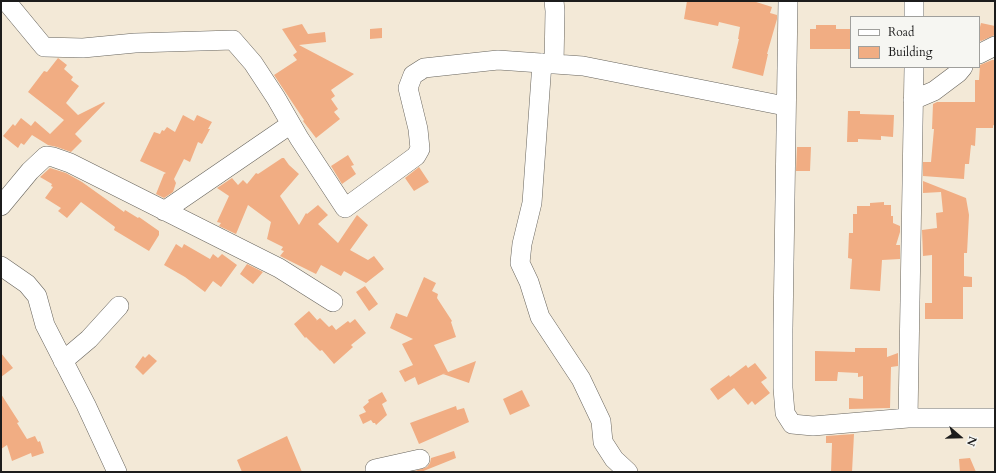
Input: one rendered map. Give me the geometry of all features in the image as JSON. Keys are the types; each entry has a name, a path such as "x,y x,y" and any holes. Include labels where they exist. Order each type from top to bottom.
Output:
{"street":[{"path":"6,1 44,47 83,48 135,43 234,40 253,63 276,98 298,138 345,208 416,156 420,149 418,129 408,88 413,75 424,68 498,60 583,66 785,106"},
{"path":"554,1 532,203 522,244 520,263 529,282 540,317 581,380 601,421 603,442 614,459 628,472"},
{"path":"788,1 785,106 783,329 783,388 785,414 792,424 813,426 908,418 995,418"},
{"path":"914,1 914,16"},
{"path":"980,54 995,46"},
{"path":"908,418 914,68"},
{"path":"913,100 934,91 958,73 962,68"},
{"path":"164,211 291,124"},
{"path":"1,206 30,171 46,156 52,156 279,268 333,302"},
{"path":"1,266 27,284 37,296 45,325 117,472"},
{"path":"63,361 89,339 119,306"},
{"path":"375,472 375,470 420,459"}],"building":[{"path":"687,1 753,1 772,7 770,13 777,15 777,19 767,54 763,76 732,68 739,39 740,27 719,22 718,26 684,19"},
{"path":"981,23 995,26 995,35 980,40"},
{"path":"302,24 308,34 325,32 326,42 299,45 354,74 331,90 335,96 331,99 338,109 334,112 340,119 316,138 303,121 304,120 274,75 297,60 293,55 297,52 282,29"},
{"path":"816,25 836,25 836,29 850,29 850,49 810,49 810,29 816,29"},
{"path":"382,28 382,38 370,39 370,29"},
{"path":"58,58 67,65 64,69 73,77 71,80 79,86 66,103 78,115 104,102 105,103 75,134 82,141 71,152 48,145 32,135 24,145 21,143 18,148 3,136 13,124 15,126 21,118 31,126 35,121 50,134 64,120 28,92 44,71 47,72"},
{"path":"995,60 995,126 993,125 993,128 976,128 975,146 971,145 969,164 965,164 964,179 923,176 923,162 931,162 934,129 932,129 933,104 937,102 975,102 975,80 979,80 980,65"},
{"path":"848,111 860,111 860,114 894,115 893,137 881,136 881,140 858,139 858,142 847,142"},
{"path":"183,115 194,121 197,115 212,122 202,144 198,142 190,162 184,159 174,179 176,183 173,192 164,198 156,194 164,174 166,173 140,161 154,132 160,134 162,130 164,131 167,127 175,132"},
{"path":"797,147 811,147 810,171 796,171"},
{"path":"348,155 354,165 351,166 356,174 342,184 331,166"},
{"path":"284,158 299,174 280,196 299,225 306,213 307,214 318,205 328,215 318,224 338,243 357,215 368,225 350,250 368,260 374,256 384,269 366,283 344,271 341,276 321,265 316,274 280,256 284,251 281,250 283,247 267,239 271,222 248,205 236,234 219,226 221,223 217,222 229,196 217,188 232,178 238,185 243,180 247,184 256,173 258,174"},
{"path":"419,167 429,182 414,191 405,178"},
{"path":"50,168 66,173 82,182 124,212 125,210 138,218 139,217 159,231 159,235 149,251 114,230 115,227 81,202 67,218 58,211 61,208 45,198 53,187 51,186 52,184 40,177"},
{"path":"923,181 966,198 969,215 967,253 964,253 964,276 972,277 972,287 963,287 963,319 925,319 925,303 932,303 932,255 923,256 922,230 937,228 936,213 943,212 941,192 923,193"},
{"path":"884,202 884,205 891,205 891,216 893,216 893,223 900,226 900,232 896,245 900,245 900,259 882,260 880,291 850,289 852,259 848,258 849,233 853,233 853,214 857,214 857,206 870,206 870,203"},
{"path":"176,244 182,248 184,244 210,259 213,254 218,258 222,254 237,265 221,287 213,281 205,292 185,277 164,265"},
{"path":"247,264 263,272 253,284 240,274"},
{"path":"424,277 436,283 432,291 438,294 437,298 452,321 451,322 456,337 434,345 448,372 418,385 415,377 405,382 399,371 413,365 402,344 413,339 390,328 396,313 407,317"},
{"path":"365,286 378,304 369,311 356,292"},
{"path":"309,311 317,320 316,321 320,318 329,327 332,325 336,330 348,321 350,323 355,319 366,333 351,345 353,347 334,364 322,350 320,351 306,337 305,338 294,324"},
{"path":"855,348 887,348 887,357 898,353 898,366 891,367 890,408 849,409 849,398 863,399 863,376 858,377 858,373 838,372 837,381 815,381 815,351 855,352"},
{"path":"1,353 13,368 1,377"},
{"path":"149,354 157,361 143,375 135,367 143,356 145,358"},
{"path":"476,361 469,383 443,374"},
{"path":"755,363 767,378 761,382 770,393 755,405 752,401 748,405 734,388 718,400 710,389 746,365 748,368"},
{"path":"522,390 530,406 510,415 503,399"},
{"path":"382,392 387,401 382,404 387,415 376,425 371,420 363,424 359,415 366,412 363,407 369,402 368,400"},
{"path":"1,394 19,422 17,423 27,439 35,436 38,442 40,441 44,453 32,457 31,453 12,461 7,445 1,449"},
{"path":"456,406 457,410 464,408 469,422 419,444 410,423"},
{"path":"854,434 852,472 831,472 832,443 826,443 826,436"},
{"path":"287,436 302,472 242,472 237,460"},
{"path":"454,451 456,458 421,472 412,472 427,467 431,458"},
{"path":"970,458 976,472 960,472 959,459"}]}
